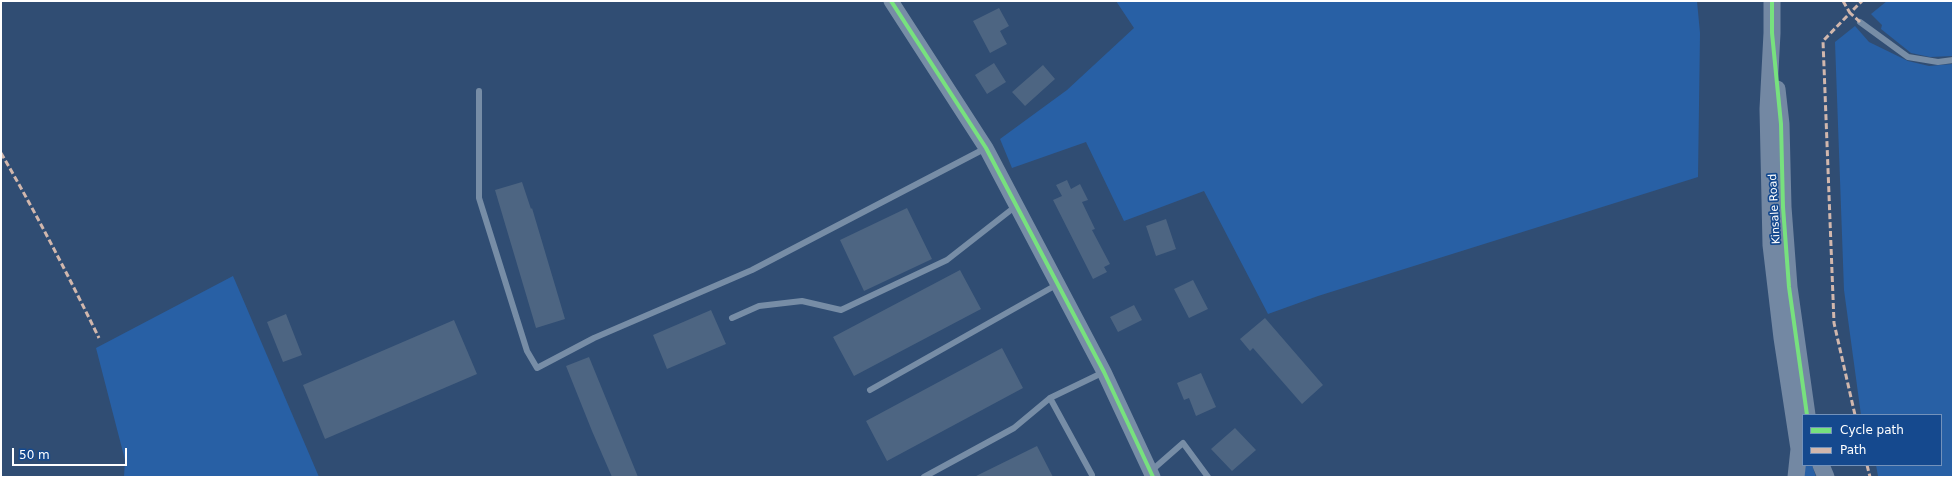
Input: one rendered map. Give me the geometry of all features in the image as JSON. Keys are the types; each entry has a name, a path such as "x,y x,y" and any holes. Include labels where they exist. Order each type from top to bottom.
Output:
{"main road":[{"name":"Kinsale Road","path":"1772,1 1768,109 1771,245 1782,338 1799,449 1796,477"},
{"name":"Kinsale Road","path":"1772,33 1781,124 1782,208 1789,288 1807,414"},
{"path":"1821,466 1826,477"}],"street":[{"path":"892,1 986,148 1104,372 1152,474"}],"lane":[{"path":"1860,22 1908,57 1938,62 1953,60"},
{"path":"479,91 479,198 527,351 537,368 594,338 752,270 986,148"},
{"path":"732,318 759,306 802,301 841,310 947,260 1016,206"},
{"path":"870,390 1058,284"},
{"path":"924,477 1014,428 1050,398 1104,372"},
{"path":"1050,398 1092,475"},
{"path":"1152,474 1183,443 1208,477"}],"shaded area":[{"path":"1116,1 1697,1 1700,33 1698,177 1318,296 1268,314 1204,191 1124,221 1086,142 1012,168 1000,139 1067,90 1134,28"},
{"path":"1887,1 1953,1 1953,56 1930,57 1911,53 1881,29 1882,25 1871,14"},
{"path":"1855,26 1869,42 1908,61 1929,66 1953,64 1953,477 1879,477 1876,466 1942,466 1942,414 1861,414 1844,290 1835,42"},
{"path":"233,276 319,477 124,477 125,460 96,348"},
{"path":"1805,466 1812,466 1816,477 1803,477"}],"building":[{"path":"999,8 1009,26 1000,31 1007,44 990,53 973,21"},
{"path":"994,63 1006,82 987,94 975,75"},
{"path":"1043,65 1055,79 1025,106 1012,92"},
{"path":"1067,180 1071,189 1080,184 1088,200 1082,202 1095,229 1092,230 1110,264 1104,267 1107,272 1093,279 1053,200 1062,196 1056,185"},
{"path":"522,182 531,209 532,208 565,319 536,328 495,190"},
{"path":"907,208 932,259 864,291 840,240"},
{"path":"1166,219 1176,249 1156,256 1146,226"},
{"path":"960,270 981,309 854,376 833,337"},
{"path":"1193,280 1208,309 1189,318 1174,289"},
{"path":"1134,305 1142,320 1118,332 1110,317"},
{"path":"711,310 726,344 667,369 653,335"},
{"path":"286,314 302,355 283,362 267,322"},
{"path":"1265,318 1323,385 1302,404 1253,348 1250,351 1240,339"},
{"path":"454,320 477,374 325,439 303,385"},
{"path":"1002,348 1023,388 887,461 866,421"},
{"path":"589,357 638,477 612,477 592,431 566,366"},
{"path":"1201,373 1216,407 1196,416 1189,398 1184,400 1177,383"},
{"path":"1235,428 1256,450 1232,471 1211,449"},
{"path":"1037,446 1053,477 974,477"}],"marked path":[{"path":"1843,1 1850,13 1823,41 1834,323 1855,414"},
{"path":"1860,22 1850,13 1862,1"},
{"path":"1,153 52,244 99,338"},
{"path":"1867,466 1870,477"}],"cycle path":[{"path":"891,1 986,148 1104,372 1153,477"},
{"path":"1772,1 1772,33 1781,124 1783,207 1789,287 1807,414"}]}
